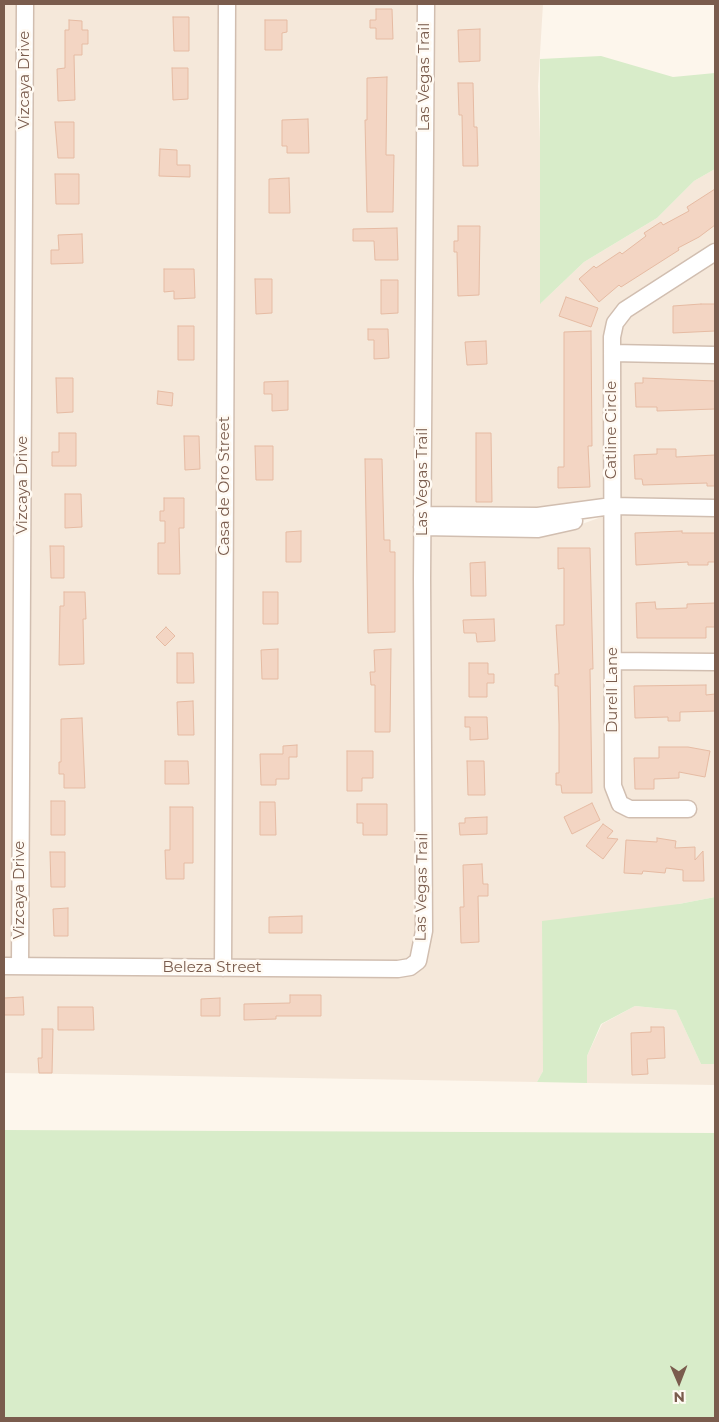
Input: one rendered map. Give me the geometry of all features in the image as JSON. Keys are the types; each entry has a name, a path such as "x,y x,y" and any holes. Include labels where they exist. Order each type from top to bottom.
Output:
{"street":[{"name":"Vizcaya Drive","path":"12,966 25,4"},
{"name":"Casa de Oro Street","path":"224,968 227,4"},
{"name":"Las Vegas Trail","path":"418,961 424,931 422,521 426,4"},
{"name":"Catline Circle","path":"612,506 612,337 615,323 625,310 715,252"},
{"path":"612,353 715,355"},
{"path":"422,521 549,528 612,506 715,508"},
{"name":"Durell Lane","path":"612,506 614,786 616,798 625,807 636,810 688,809"},
{"path":"613,661 715,662"},
{"name":"Beleza Street","path":"12,966 398,969 410,967 418,961"}],"shaded area":[{"path":"4,4 20,4 14,960 4,960"},
{"path":"31,4 221,4 218,961 25,960"},
{"path":"232,4 420,4 418,930 413,957 408,961 229,961"},
{"path":"431,4 543,4 538,86 541,168 541,303 584,262 657,218 694,181 715,169 715,245 621,306 607,501 555,509 428,509"},
{"path":"715,259 715,348 617,347 620,326 628,315"},
{"path":"617,360 715,361 715,501 618,500"},
{"path":"618,513 715,514 715,656 618,655"},
{"path":"607,515 608,786 635,816 693,815 693,803 636,804 621,795 618,667 715,668 715,897 679,904 543,1071 537,1082 4,1073 4,972 422,968 428,534 568,529"},
{"path":"635,1006 676,1010 701,1064 715,1064 715,1085 587,1083 587,1056 602,1024"}],"green space":[{"path":"601,56 673,77 715,73 715,169 694,181 657,218 584,262 540,304 540,59"},
{"path":"715,897 715,1064 701,1064 676,1010 635,1006 601,1024 587,1056 587,1083 537,1082 543,1071 542,921 679,904"},
{"path":"4,1130 715,1133 715,1418 4,1418"}],"building":[{"path":"376,9 392,9 393,39 376,39 376,28 370,28 370,20 376,20"},
{"path":"173,17 189,17 189,51 174,51"},
{"path":"69,20 82,21 82,30 88,30 88,44 82,44 82,55 74,55 75,100 58,101 57,69 65,68 65,30 69,30"},
{"path":"265,20 287,20 287,32 282,33 282,50 265,50"},
{"path":"480,29 480,61 459,62 458,30"},
{"path":"172,68 188,68 188,99 173,100"},
{"path":"387,77 386,155 394,155 393,212 367,212 365,120 367,120 367,78"},
{"path":"458,83 473,83 474,127 477,127 478,166 463,166 462,115 459,115"},
{"path":"308,119 309,153 287,153 287,146 282,146 282,120"},
{"path":"55,122 74,122 74,158 58,158"},
{"path":"160,149 177,150 177,165 190,165 190,177 159,176"},
{"path":"55,174 79,174 79,204 56,204"},
{"path":"289,178 290,213 269,213 269,179"},
{"path":"715,189 715,225 699,237 678,248 679,250 621,287 619,285 599,302 579,279 594,266 596,268 620,252 622,254 646,236 644,233 661,222 663,225 689,211 687,207"},
{"path":"458,226 480,226 479,295 458,296 457,252 454,252 454,241 458,241"},
{"path":"397,228 398,260 375,260 374,241 353,241 353,229"},
{"path":"82,234 83,263 51,264 51,250 59,250 58,235"},
{"path":"164,269 194,269 195,298 174,299 174,291 164,292"},
{"path":"255,279 272,279 272,313 256,314"},
{"path":"381,280 398,280 398,313 381,314"},
{"path":"566,297 598,308 591,327 559,316"},
{"path":"715,304 715,331 673,333 673,306"},
{"path":"178,326 194,326 194,360 178,360"},
{"path":"368,329 388,329 389,358 374,359 374,340 368,340"},
{"path":"591,331 592,446 588,446 590,487 558,488 558,467 564,467 564,332"},
{"path":"486,341 487,364 467,365 465,342"},
{"path":"56,378 73,378 73,412 57,413"},
{"path":"643,378 715,381 715,409 657,411 657,407 636,407 635,383 643,383"},
{"path":"288,381 288,410 272,411 272,394 264,394 264,382"},
{"path":"158,391 173,393 172,406 157,404"},
{"path":"59,433 76,433 76,466 52,466 52,452 59,452"},
{"path":"476,433 491,433 492,502 476,502"},
{"path":"184,436 199,436 200,469 185,470"},
{"path":"255,446 273,446 273,480 256,480"},
{"path":"657,449 676,449 676,457 715,455 715,486 707,486 707,483 643,485 642,479 635,479 634,455 657,454"},
{"path":"365,459 382,459 384,540 390,540 390,552 395,552 395,632 368,633"},
{"path":"65,494 81,494 82,527 65,528"},
{"path":"164,498 184,498 184,528 179,528 180,574 158,574 158,543 165,543 165,521 160,521 160,511 164,511"},
{"path":"301,531 301,562 286,562 286,532"},
{"path":"682,531 682,533 715,533 715,562 708,562 708,565 688,565 688,562 636,565 635,533"},
{"path":"50,546 64,546 64,578 51,578"},
{"path":"558,548 590,548 593,669 590,669 592,793 562,793 561,785 556,785 556,773 559,773 559,724 558,686 555,686 555,674 559,674 556,625 564,625 564,568 558,569"},
{"path":"485,562 486,596 471,596 470,563"},
{"path":"64,592 85,592 86,619 83,619 84,664 59,665 60,606 64,606"},
{"path":"263,592 278,592 278,624 263,624"},
{"path":"655,602 656,609 687,608 687,604 715,603 715,627 706,627 706,638 637,638 636,603"},
{"path":"494,619 495,641 477,642 476,633 464,633 463,620"},
{"path":"166,627 175,636 165,646 156,637"},
{"path":"278,649 278,679 262,679 261,650"},
{"path":"391,649 390,732 375,732 375,685 371,685 370,672 375,672 374,650"},
{"path":"177,653 193,653 194,683 177,683"},
{"path":"469,663 488,663 488,674 494,674 494,683 487,683 487,697 469,697"},
{"path":"706,685 706,695 715,694 715,711 680,712 680,721 668,721 668,717 635,718 634,686"},
{"path":"193,701 194,735 178,735 177,702"},
{"path":"465,717 487,717 488,739 470,740 470,727 465,727"},
{"path":"82,718 85,788 64,788 64,774 59,774 59,762 61,762 61,719"},
{"path":"297,745 297,757 289,757 289,779 276,779 276,785 261,785 260,754 283,754 283,746"},
{"path":"659,747 688,747 710,751 705,777 679,772 679,778 654,779 654,789 635,789 634,758 659,758"},
{"path":"347,751 373,751 373,778 362,778 362,791 347,791"},
{"path":"165,761 188,761 189,784 165,784"},
{"path":"467,761 484,761 485,795 468,795"},
{"path":"51,801 65,801 65,835 51,835"},
{"path":"260,802 275,802 276,835 260,835"},
{"path":"592,803 600,820 572,834 564,817"},
{"path":"357,804 387,804 387,835 363,835 363,823 357,823"},
{"path":"170,807 193,807 193,863 184,863 184,879 166,879 165,850 170,850"},
{"path":"487,817 487,834 460,835 459,823 465,823 465,818"},
{"path":"603,824 613,831 607,838 618,839 603,859 586,846"},
{"path":"657,838 676,841 675,848 695,847 695,860 703,851 704,881 683,881 683,870 666,868 665,873 643,871 642,874 624,873 626,840 657,842"},
{"path":"50,852 65,852 65,887 51,887"},
{"path":"482,864 483,884 488,884 488,896 478,896 479,942 461,943 460,907 464,907 463,865"},
{"path":"68,908 68,936 54,936 53,909"},
{"path":"302,916 302,933 269,933 269,917"},
{"path":"290,995 321,995 321,1016 276,1016 276,1019 244,1020 244,1004 290,1003"},
{"path":"23,997 24,1015 4,1015 4,998"},
{"path":"220,998 220,1016 201,1016 201,999"},
{"path":"58,1007 93,1007 94,1030 58,1030"},
{"path":"651,1027 664,1027 665,1058 647,1059 648,1074 632,1075 631,1033 651,1032"},
{"path":"42,1029 53,1029 52,1073 39,1073 38,1058 42,1058"}]}
